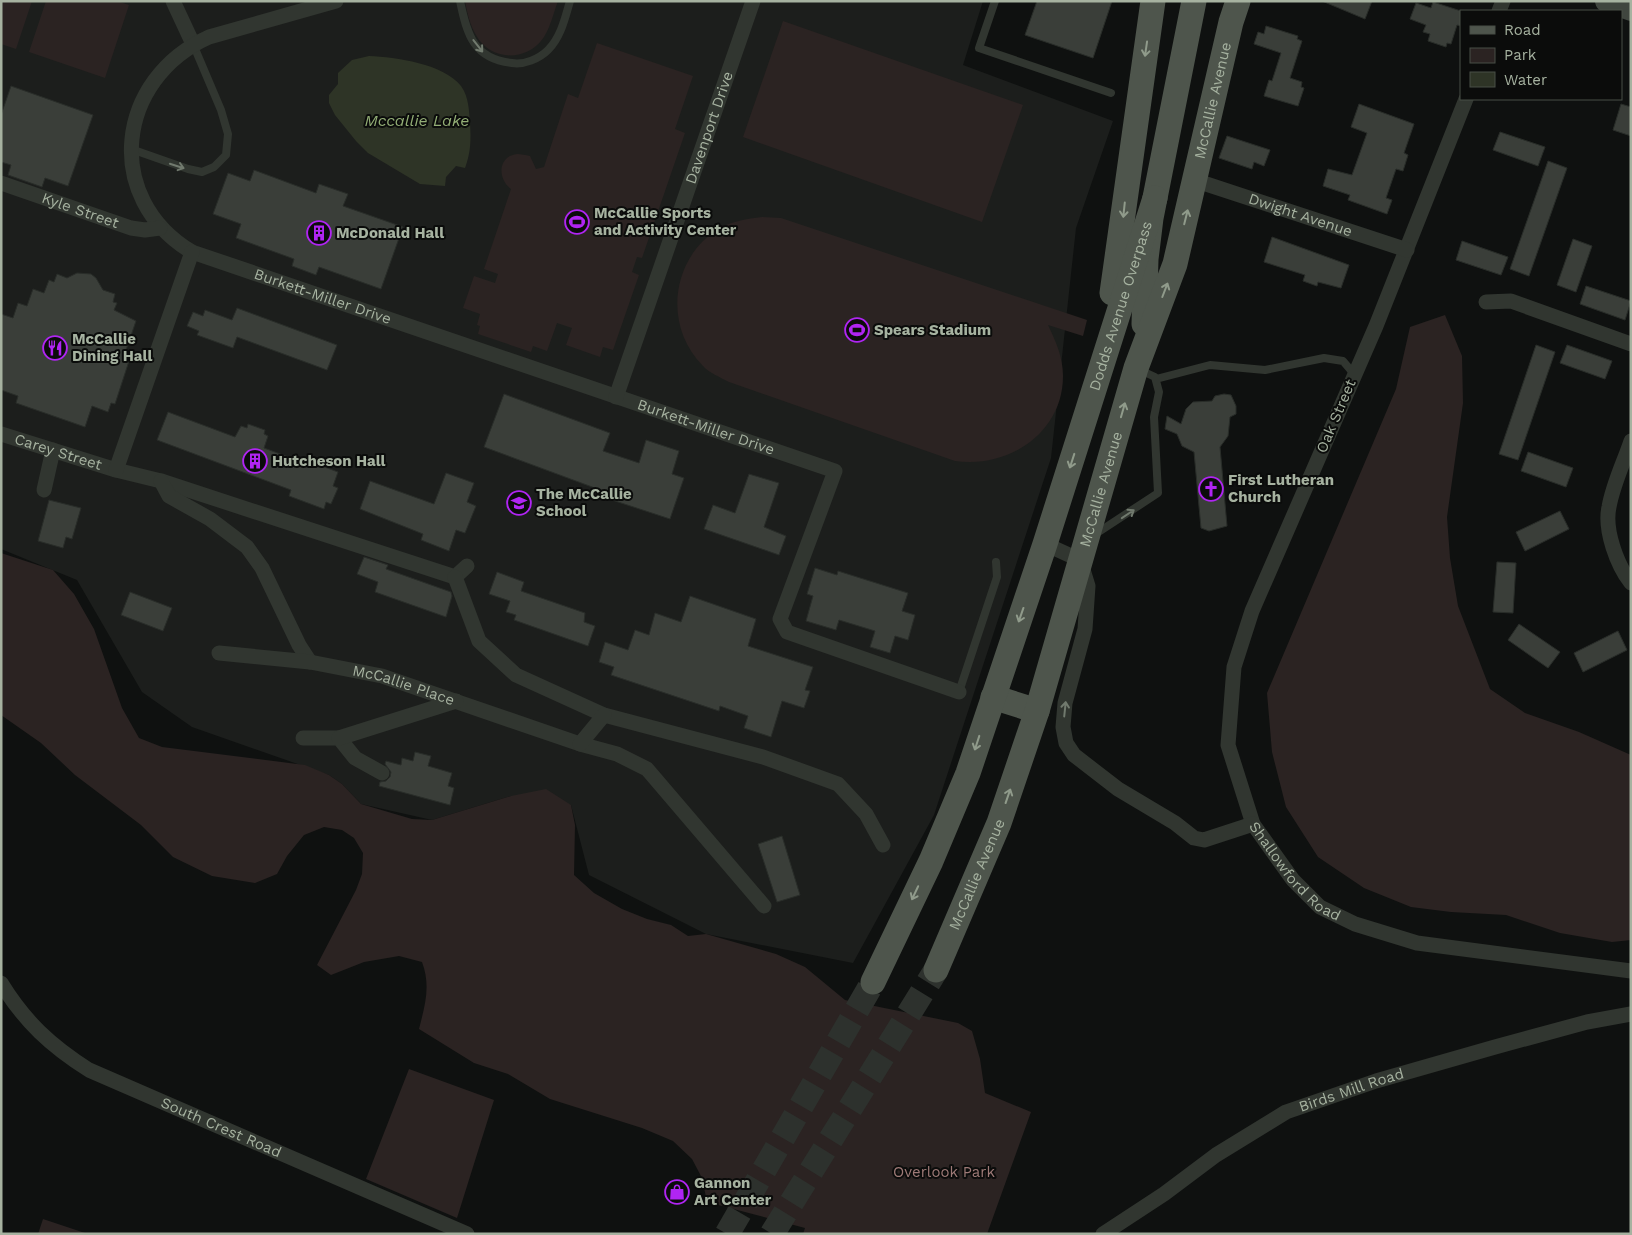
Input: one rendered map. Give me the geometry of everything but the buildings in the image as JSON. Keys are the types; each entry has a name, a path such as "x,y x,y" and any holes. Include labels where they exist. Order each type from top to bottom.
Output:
{"main road":[{"path":"873,982 931,861 964,782 1087,415 1111,305 1154,1"},
{"name":"Dodds Avenue Overpass","path":"1146,373 1144,320 1148,238 1194,1"},
{"name":"McCallie Avenue","path":"936,970 999,823 1037,711 1083,550 1146,373 1175,264 1231,22 1238,1"},
{"name":"Dodds Avenue Overpass","path":"1087,415 1116,315 1137,257 1155,198"},
{"path":"993,697 1037,711"}],"street":[{"path":"172,1 194,44"},
{"name":"Burkett-Miller Drive","path":"336,1 194,44 172,61 147,90 138,108 131,149 140,192 160,228 192,252 835,471 780,619 787,632 801,639 959,692"},
{"name":"Davenport Drive","path":"616,397 753,1"},
{"path":"1606,1 1631,10"},
{"name":"Oak Street","path":"1253,824 1228,745 1234,667 1252,611 1407,250 1466,100"},
{"name":"Dwight Avenue","path":"1194,180 1407,250"},
{"name":"Kyle Street","path":"1,183 131,228 145,230 160,228"},
{"path":"192,252 116,470 161,481 455,576"},
{"path":"1486,302 1512,301 1631,344"},
{"name":"Carey Street","path":"1,434 116,470"},
{"path":"1631,440 1608,508 1610,532 1622,572 1631,583"},
{"path":"44,490 53,450"},
{"path":"161,481 169,496 210,519 246,548 262,568 298,645 310,662"},
{"path":"1045,544 1083,550"},
{"name":"Shallowford Road","path":"1083,550 1088,586 1085,629 1064,703 1063,727 1066,743 1074,755 1118,789 1175,823 1194,838 1204,840 1253,824 1293,880 1320,907 1355,924 1417,943 1631,971"},
{"path":"455,576 467,566"},
{"path":"455,576 479,641 516,675 604,715 762,757 838,784 866,814 883,844"},
{"name":"McCallie Place","path":"219,653 310,662 382,676 580,744 617,754 647,769 764,906"},
{"path":"303,738 339,738 456,701"},
{"path":"580,744 604,715"},
{"path":"339,738 355,758 382,773"},
{"name":"South Crest Road","path":"1,983 30,1024 61,1052 89,1070 467,1234"},
{"name":"Birds Mill Road","path":"1103,1234 1164,1194 1216,1154 1286,1112 1376,1080 1587,1022 1631,1014"}],"lane":[{"path":"460,1 468,31 477,47 489,58 519,64 533,60 548,50 562,30 570,1"},
{"path":"995,1 979,48 1111,93"},
{"path":"131,149 202,172 214,167 226,154 228,134 226,126 194,44"},
{"path":"1083,550 1115,523 1158,493 1154,417 1159,392 1146,373 1210,365 1265,370 1324,358 1339,359 1354,374"},
{"path":"959,692 997,577 996,562"}],"shaded area":[{"name":"The McCallie School","path":"1,1 983,1 963,65 1113,121 1076,228 1051,458 934,815 853,963 706,934 589,875 571,805 511,796 432,820 361,804 342,784 329,775 192,727 142,692 77,580 1,549"}],"green space":[{"path":"1,1 32,1 16,49 1,44"},
{"path":"46,1 117,1 129,5 105,78 29,52"},
{"path":"465,1 558,1 549,27 541,41 534,48 526,52 507,55 489,49 482,43 472,27"},
{"path":"783,21 1023,105 982,222 743,137"},
{"name":"McCallie Sports and Activity Center","path":"597,43 693,76 675,129 685,133 642,258 637,257 632,272 639,275 613,350 603,347 600,357 566,345 572,328 557,323 547,351 533,346 531,352 478,334 480,326 477,325 480,314 463,308 474,276 495,283 498,274 484,269 511,189 503,180 503,163 511,156 520,154 530,156 536,169 544,167 568,94 578,98"},
{"path":"762,217 781,218 1087,320 1083,336 1048,325 1060,356 1063,376 1061,396 1054,414 1043,430 1029,443 1012,453 994,459 975,462 955,461 729,382 708,371 690,350 682,332 678,313 678,294 682,275 690,257 702,242 718,229 734,222"},
{"path":"1445,315 1462,356 1463,403 1447,517 1450,558 1458,606 1490,689 1525,713 1579,732 1631,755 1631,940 1612,942 1560,933 1506,915 1451,912 1411,907 1364,888 1318,857 1286,807 1272,752 1267,693 1396,389 1410,327"},
{"name":"Overlook Park","path":"1,553 53,570 74,594 94,629 122,708 139,738 162,747 305,765 329,775 342,784 361,804 412,819 432,820 511,796 546,789 571,805 575,825 574,875 594,893 622,909 647,919 671,925 688,936 706,934 776,954 805,967 845,1000 958,1023 972,1031 980,1059 985,1093 1031,1112 987,1234 803,1234 805,1228 707,1202 702,1178 692,1159 673,1141 642,1128 550,1099 508,1074 474,1063 419,1029 427,987 422,962 399,956 364,962 331,975 317,965 356,890 362,874 363,853 354,838 342,830 324,827 304,835 287,856 277,874 255,883 212,876 173,857 141,825 75,775 41,743 1,715"},
{"path":"409,1069 494,1100 457,1218 366,1179"},
{"path":"43,1219 88,1234 38,1234"}],"water":[{"name":"Mccallie Lake","path":"369,56 405,60 432,67 453,78 464,90 470,123 468,157 465,168 456,166 446,177 445,186 420,184 368,153 335,115 329,103 329,95 338,84 338,73 352,60"}],"tunnel":[{"path":"772,1234 936,970"},
{"path":"727,1234 873,982"}],"place":[{"name":"McCallie Sports and Activity Center","path":"577,222"},
{"name":"McDonald Hall","path":"319,233"},
{"name":"Spears Stadium","path":"857,330"},
{"name":"McCallie Dining Hall","path":"55,348"},
{"name":"Hutcheson Hall","path":"255,461"},
{"name":"First Lutheran Church","path":"1211,489"},
{"name":"The McCallie School","path":"519,503"},
{"name":"Gannon Art Center","path":"677,1192"}]}
